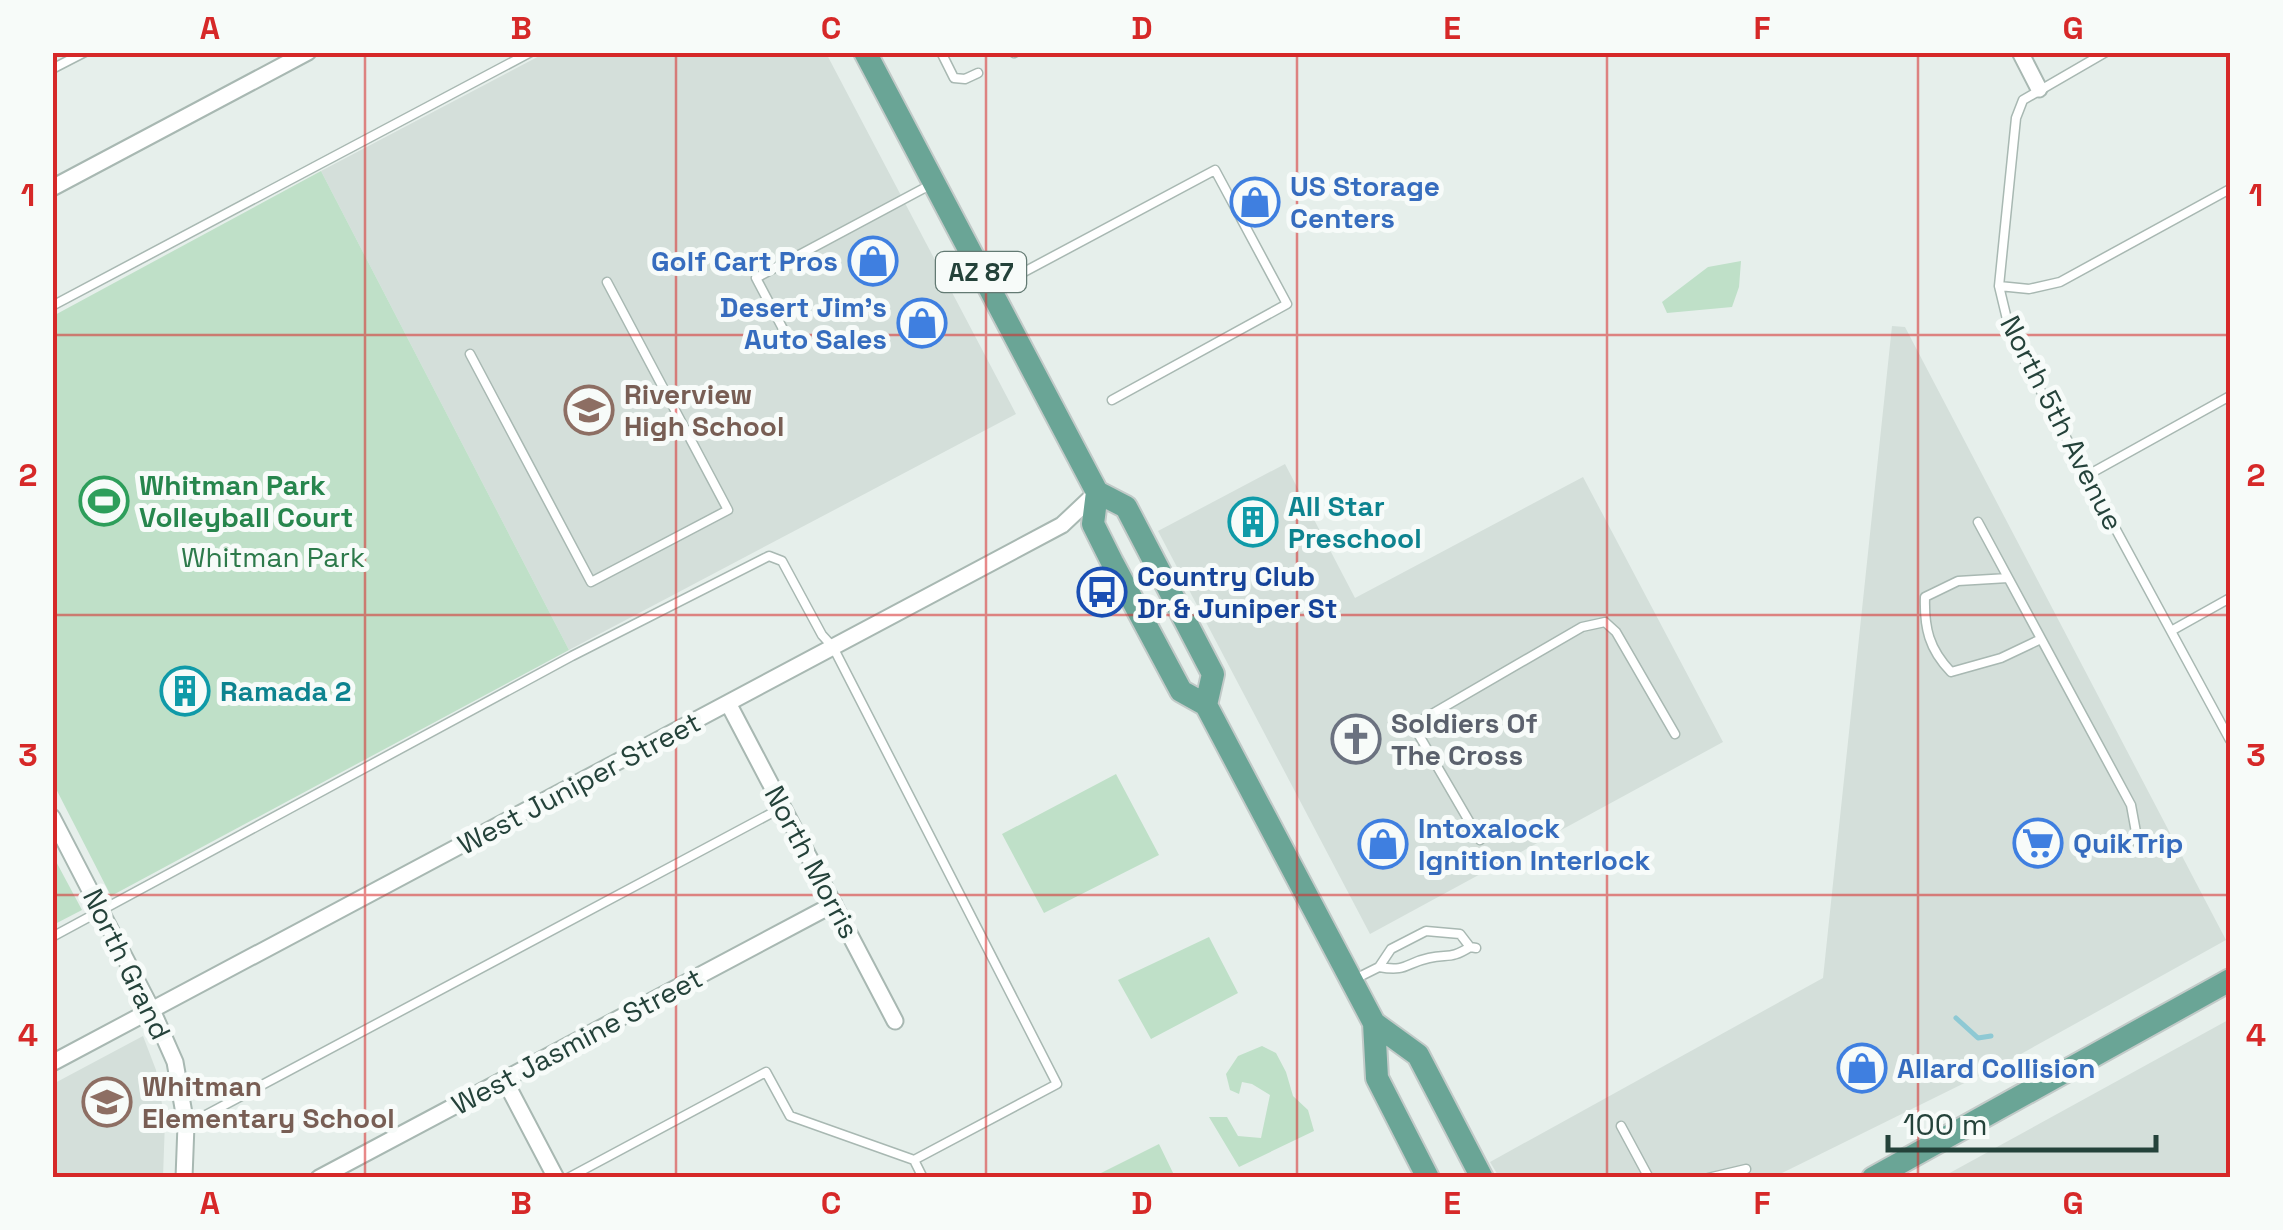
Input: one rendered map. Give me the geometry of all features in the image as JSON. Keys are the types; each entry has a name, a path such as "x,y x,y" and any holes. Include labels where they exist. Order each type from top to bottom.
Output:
{"main road":[{"name":"AZ 87","path":"866,52 1097,492 1126,507 1213,674 1206,705"},
{"name":"AZ 87","path":"1097,492 1093,524 1112,562 1180,691 1206,705 1374,1023 1377,1078 1428,1178"},
{"path":"1873,1178 2230,980"},
{"name":"AZ 87","path":"1374,1023 1418,1055 1482,1178"}],"street":[{"path":"52,188 308,52"},
{"path":"2020,52 2039,89"},
{"name":"West Juniper Street","path":"52,1063 1062,525 1097,492"},
{"name":"North Morris","path":"728,703 896,1020"},
{"name":"North Grand","path":"52,816 175,1062 186,1125 184,1178"},
{"name":"West Jasmine Street","path":"319,1178 834,904"},
{"path":"504,1079 556,1178"}],"lane":[{"path":"52,70 85,52"},
{"path":"52,306 531,52"},
{"path":"941,52 954,78 965,79 978,73"},
{"path":"2039,89 2106,52"},
{"name":"North 5th Avenue","path":"2039,89 2023,100 2016,118 1998,286 2011,336 2230,740"},
{"path":"990,290 1215,170 1288,304 1112,400"},
{"path":"792,346 756,278 934,183"},
{"path":"1998,286 2029,289 2060,282 2230,189"},
{"path":"470,354 591,582 608,574 728,510 607,282"},
{"path":"2086,476 2230,396"},
{"path":"1978,522 2130,805 2138,843"},
{"path":"52,937 768,556 782,561 822,635 833,647 1058,1084 914,1160"},
{"path":"2008,578 1958,581 1925,597 1924,624 1934,655 1951,672 2001,658 2041,638"},
{"path":"2171,631 2230,598"},
{"path":"1480,840 1414,725 1582,627 1605,622 1616,632 1675,734"},
{"path":"186,1125 783,807"},
{"path":"1351,980 1379,967 1391,949 1426,932 1460,934 1473,948 1454,958 1428,958 1401,970 1379,967"},
{"path":"568,1178 766,1072 790,1116 914,1160 924,1178"},
{"path":"1621,1126 1649,1178"},
{"path":"1708,1178 1746,1169"}],"shaded area":[{"name":"Riverview High School","path":"545,53 826,53 1016,414 569,650 321,171"},
{"path":"1892,326 1905,327 2226,940 2003,1064 1774,1177 1499,1177 1490,1162 1823,978"},
{"path":"1285,464 1355,598 1583,477 1723,742 1370,934 1158,531"},
{"path":"2230,1019 2230,1177 1941,1177 1946,1175"},
{"name":"Whitman Elementary School","path":"143,1036 156,1070 165,1121 163,1177 53,1177 53,1084"}],"green space":[{"name":"Whitman Park","path":"321,171 569,650 111,896 53,783 53,316"},
{"path":"1741,261 1739,287 1732,307 1667,313 1662,302 1708,267"},
{"path":"1116,774 1159,855 1044,913 1002,834"},
{"path":"52,854 82,910 53,925 52,925"},
{"path":"1209,937 1238,993 1151,1039 1118,980"},
{"path":"1262,1046 1276,1053 1293,1096 1308,1110 1314,1131 1239,1167 1209,1117 1227,1117 1238,1136 1261,1138 1270,1095 1242,1082 1239,1094 1230,1090 1226,1074 1238,1056"},
{"path":"1159,1144 1175,1177 1093,1177"}],"waterway":[{"path":"1956,1018 1978,1038 1991,1036"}],"place":[{"name":"US Storage Centers","path":"1255,202"},
{"name":"Golf Cart Pros","path":"873,261"},
{"name":"Desert Jim's Auto Sales","path":"922,323"},
{"name":"Riverview High School","path":"589,410"},
{"name":"Whitman Park Volleyball Court","path":"104,501"},
{"name":"All Star Preschool","path":"1253,522"},
{"name":"Country Club Dr & Juniper St","path":"1102,592"},
{"name":"Ramada 2","path":"185,691"},
{"name":"Soldiers Of The Cross","path":"1356,739"},
{"name":"QuikTrip","path":"2038,843"},
{"name":"Intoxalock Ignition Interlock","path":"1383,844"},
{"name":"Allard Collision","path":"1862,1068"},
{"name":"Whitman Elementary School","path":"107,1102"}]}
